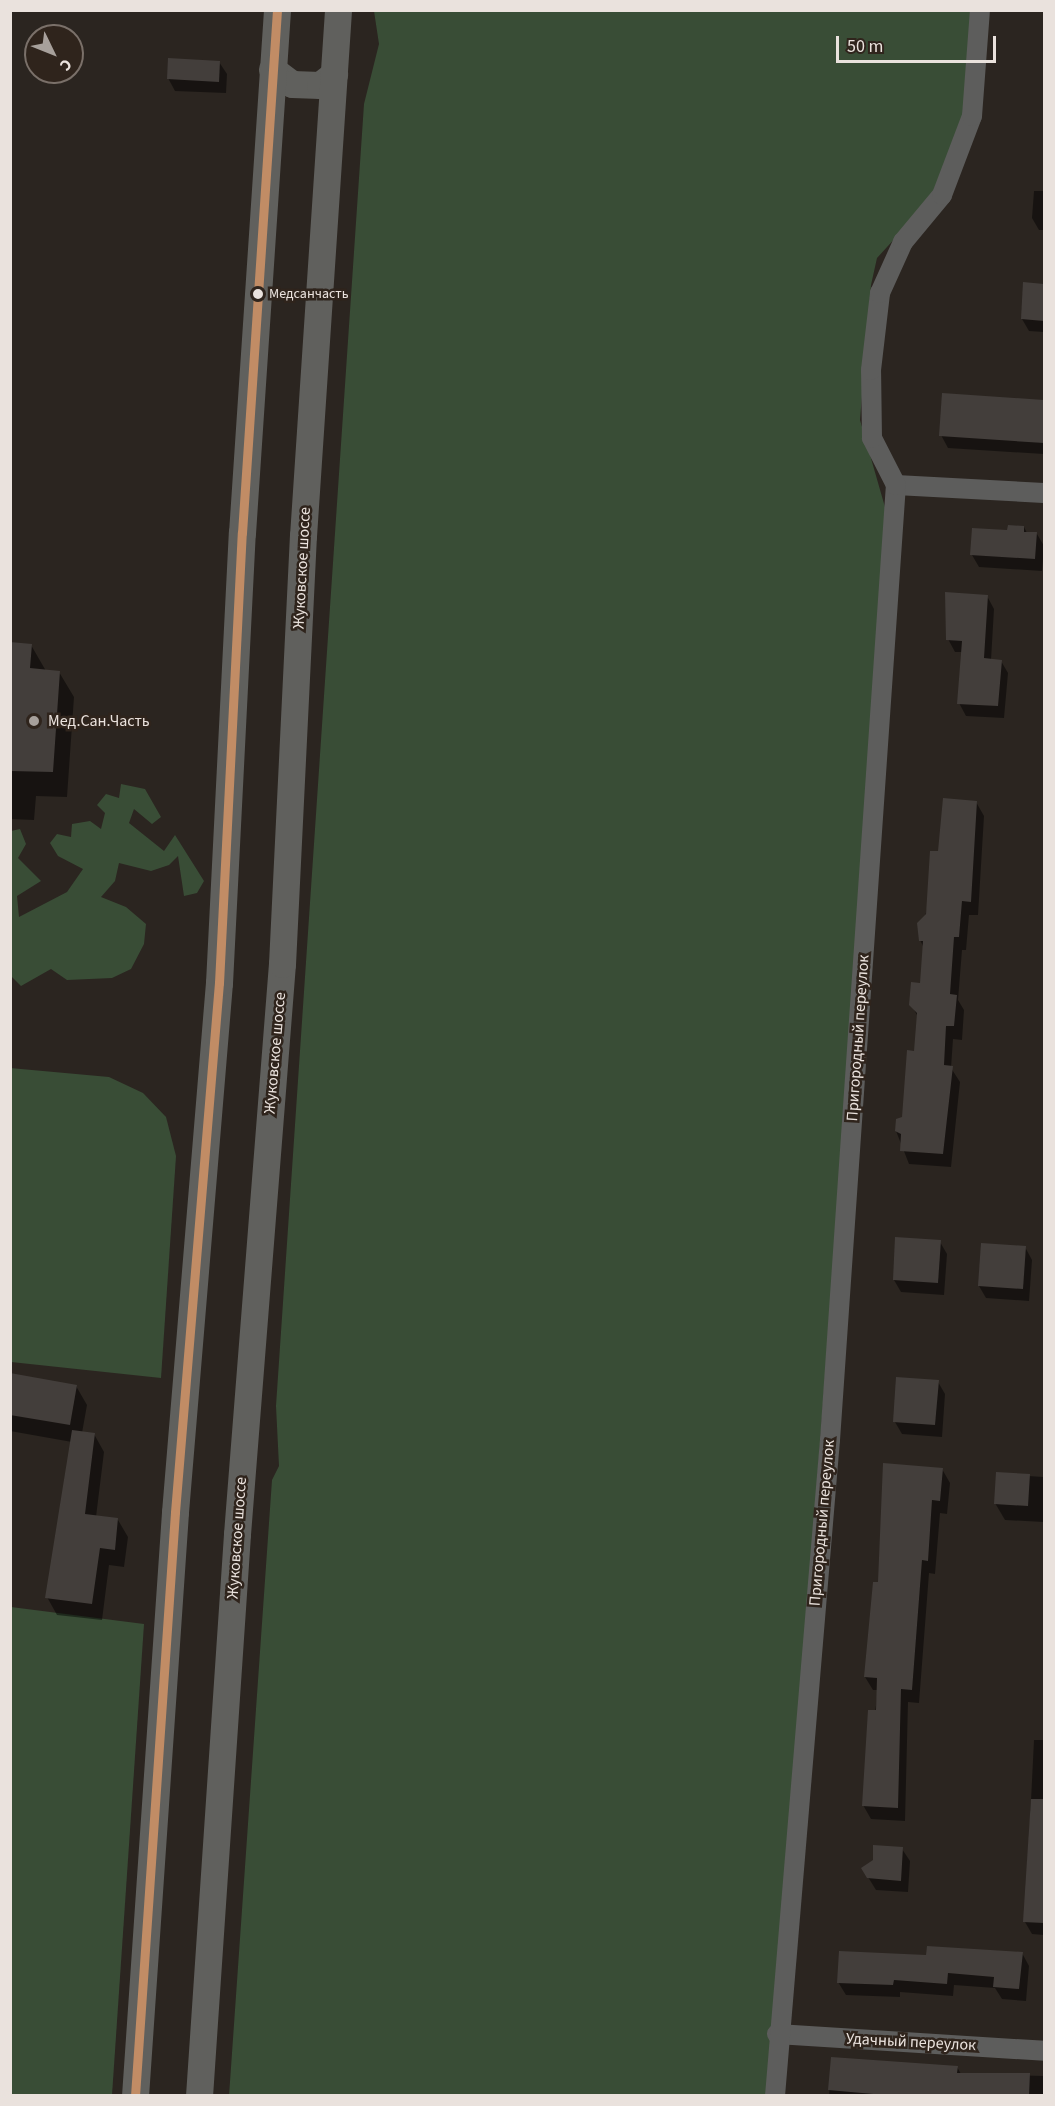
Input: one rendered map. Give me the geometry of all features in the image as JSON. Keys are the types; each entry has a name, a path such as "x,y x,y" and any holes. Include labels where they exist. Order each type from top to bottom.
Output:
{"main road":[{"path":"135,2096 174,1520 219,983 242,533 277,10"},
{"name":"Жуковское шоссе","path":"199,2096 237,1534 282,964 303,536 338,10"},
{"path":"272,69 292,84 320,85 334,74"}],"street":[{"path":"980,10 972,116 942,195 903,242 880,293 871,369 872,438 896,485 1044,493"},
{"name":"Пригородный переулок","path":"775,2096 777,2034 830,1440 896,485"},
{"name":"Удачный переулок","path":"777,2034 1044,2050"}],"green space":[{"path":"374,11 972,11 965,116 929,201 877,258 871,285 860,420 889,521 778,2005 779,2095 229,2096 272,1480 279,1466 276,1406 364,104 379,44"},
{"path":"121,784 145,789 161,817 152,824 134,809 129,823 164,851 175,835 204,881 197,893 184,896 178,856 169,865 151,871 119,863 115,881 101,897 126,907 146,924 144,944 131,969 112,978 67,980 51,969 21,986 11,976 11,831 20,829 26,844 18,858 41,881 17,896 19,917 67,892 83,869 58,856 50,843 57,834 71,837 72,824 90,821 101,829 105,813 97,805 106,794 119,798"},
{"path":"10,1068 109,1077 143,1093 166,1117 176,1156 161,1378 11,1362"},
{"path":"11,1607 144,1624 112,2095 11,2095"}],"building":[{"path":"168,58 220,61 219,82 167,79"},
{"path":"1023,282 1044,284 1044,321 1021,319"},
{"path":"942,393 1044,400 1044,443 939,436"},
{"path":"1008,525 1024,526 1024,532 1037,532 1035,559 970,555 972,528 1007,530"},
{"path":"945,592 988,595 984,658 1002,660 998,706 957,704 962,641 946,640"},
{"name":"Мед.Сан.Часть","path":"10,642 32,644 30,668 60,671 53,772 10,771"},
{"path":"943,798 977,801 971,902 962,901 959,937 954,937 950,994 957,995 954,1026 946,1026 944,1065 953,1066 943,1154 900,1151 901,1134 895,1131 896,1119 902,1117 907,1050 914,1051 917,1013 909,1005 911,982 920,983 923,941 919,941 917,923 926,914 930,851 938,851"},
{"path":"895,1237 941,1240 938,1283 893,1280"},
{"path":"981,1243 1026,1246 1023,1289 978,1286"},
{"path":"10,1373 77,1385 70,1425 10,1415"},
{"path":"896,1377 939,1380 935,1425 893,1422"},
{"path":"72,1430 95,1433 85,1514 118,1518 115,1550 100,1548 92,1604 45,1598"},
{"path":"883,1463 943,1468 940,1501 932,1500 928,1561 922,1560 912,1690 901,1689 898,1808 862,1806 868,1710 876,1710 877,1678 864,1677 873,1582 878,1582"},
{"path":"996,1472 1030,1474 1028,1506 994,1504"},
{"path":"1031,1799 1044,1799 1044,1923 1023,1922"},
{"path":"873,1845 903,1847 901,1881 867,1878 861,1868 873,1860"},
{"path":"927,1946 1023,1952 1019,1989 993,1987 994,1977 948,1973 947,1984 894,1980 893,1985 837,1983 839,1951 926,1955"},
{"path":"831,2057 958,2066 957,2073 1030,2073 1029,2096 896,2096 828,2090"}],"transit line":[{"path":"135,2096 175,1512 219,983 242,533 277,10"}],"place":[{"name":"Медсанчасть","path":"258,294"},
{"name":"Мед.Сан.Часть","path":"34,721"}]}
